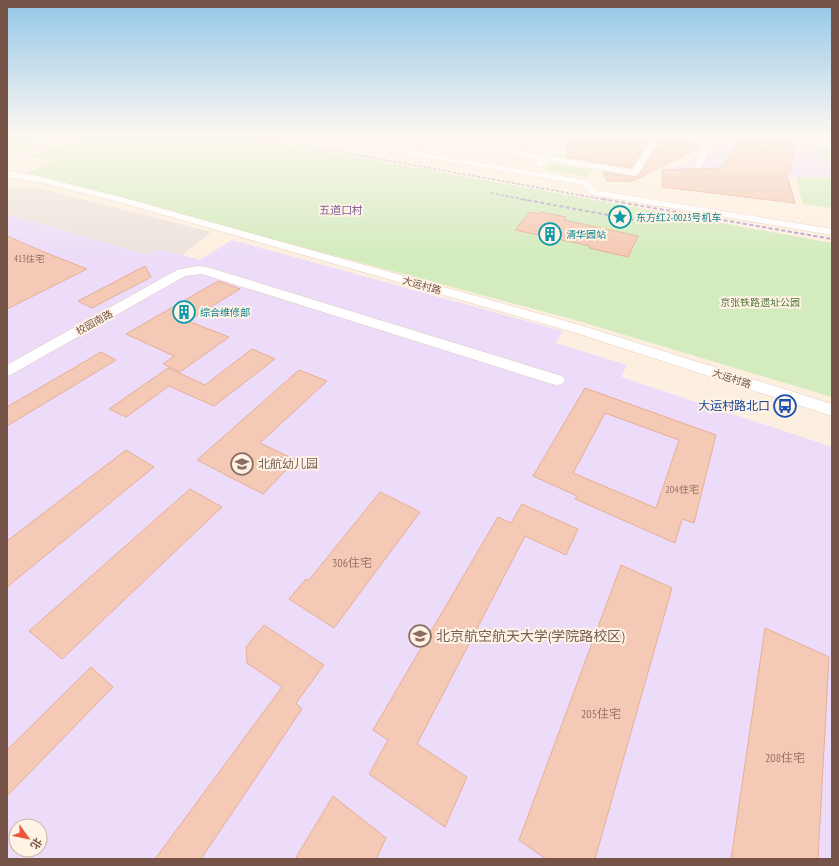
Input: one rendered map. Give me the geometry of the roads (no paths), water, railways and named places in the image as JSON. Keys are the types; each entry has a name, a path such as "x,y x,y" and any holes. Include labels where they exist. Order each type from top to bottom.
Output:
{"street":[{"name":"大运村路","path":"16,175 38,179 118,199 568,326 832,410"},
{"path":"542,175 588,188 594,192 832,232"},
{"name":"校园南路","path":"7,371 181,273 204,270 557,380"}],"railway":[{"path":"470,175 607,200"},
{"path":"491,193 527,200"},
{"path":"521,199 635,220"},
{"path":"602,199 832,239"}],"place":[{"name":"东方红2-0023号机车","path":"620,217"},
{"name":"清华园站","path":"550,234"},
{"name":"综合维修部","path":"184,312"},
{"name":"大运村路北口","path":"785,406"},
{"name":"北航幼儿园","path":"242,464"},
{"name":"北京航空航天大学(学院路校区)","path":"420,636"}],"district":[{"name":"五道口村","path":"341,210"}],"park label":[{"name":"京张铁路遗址公园","path":"760,302"}]}
